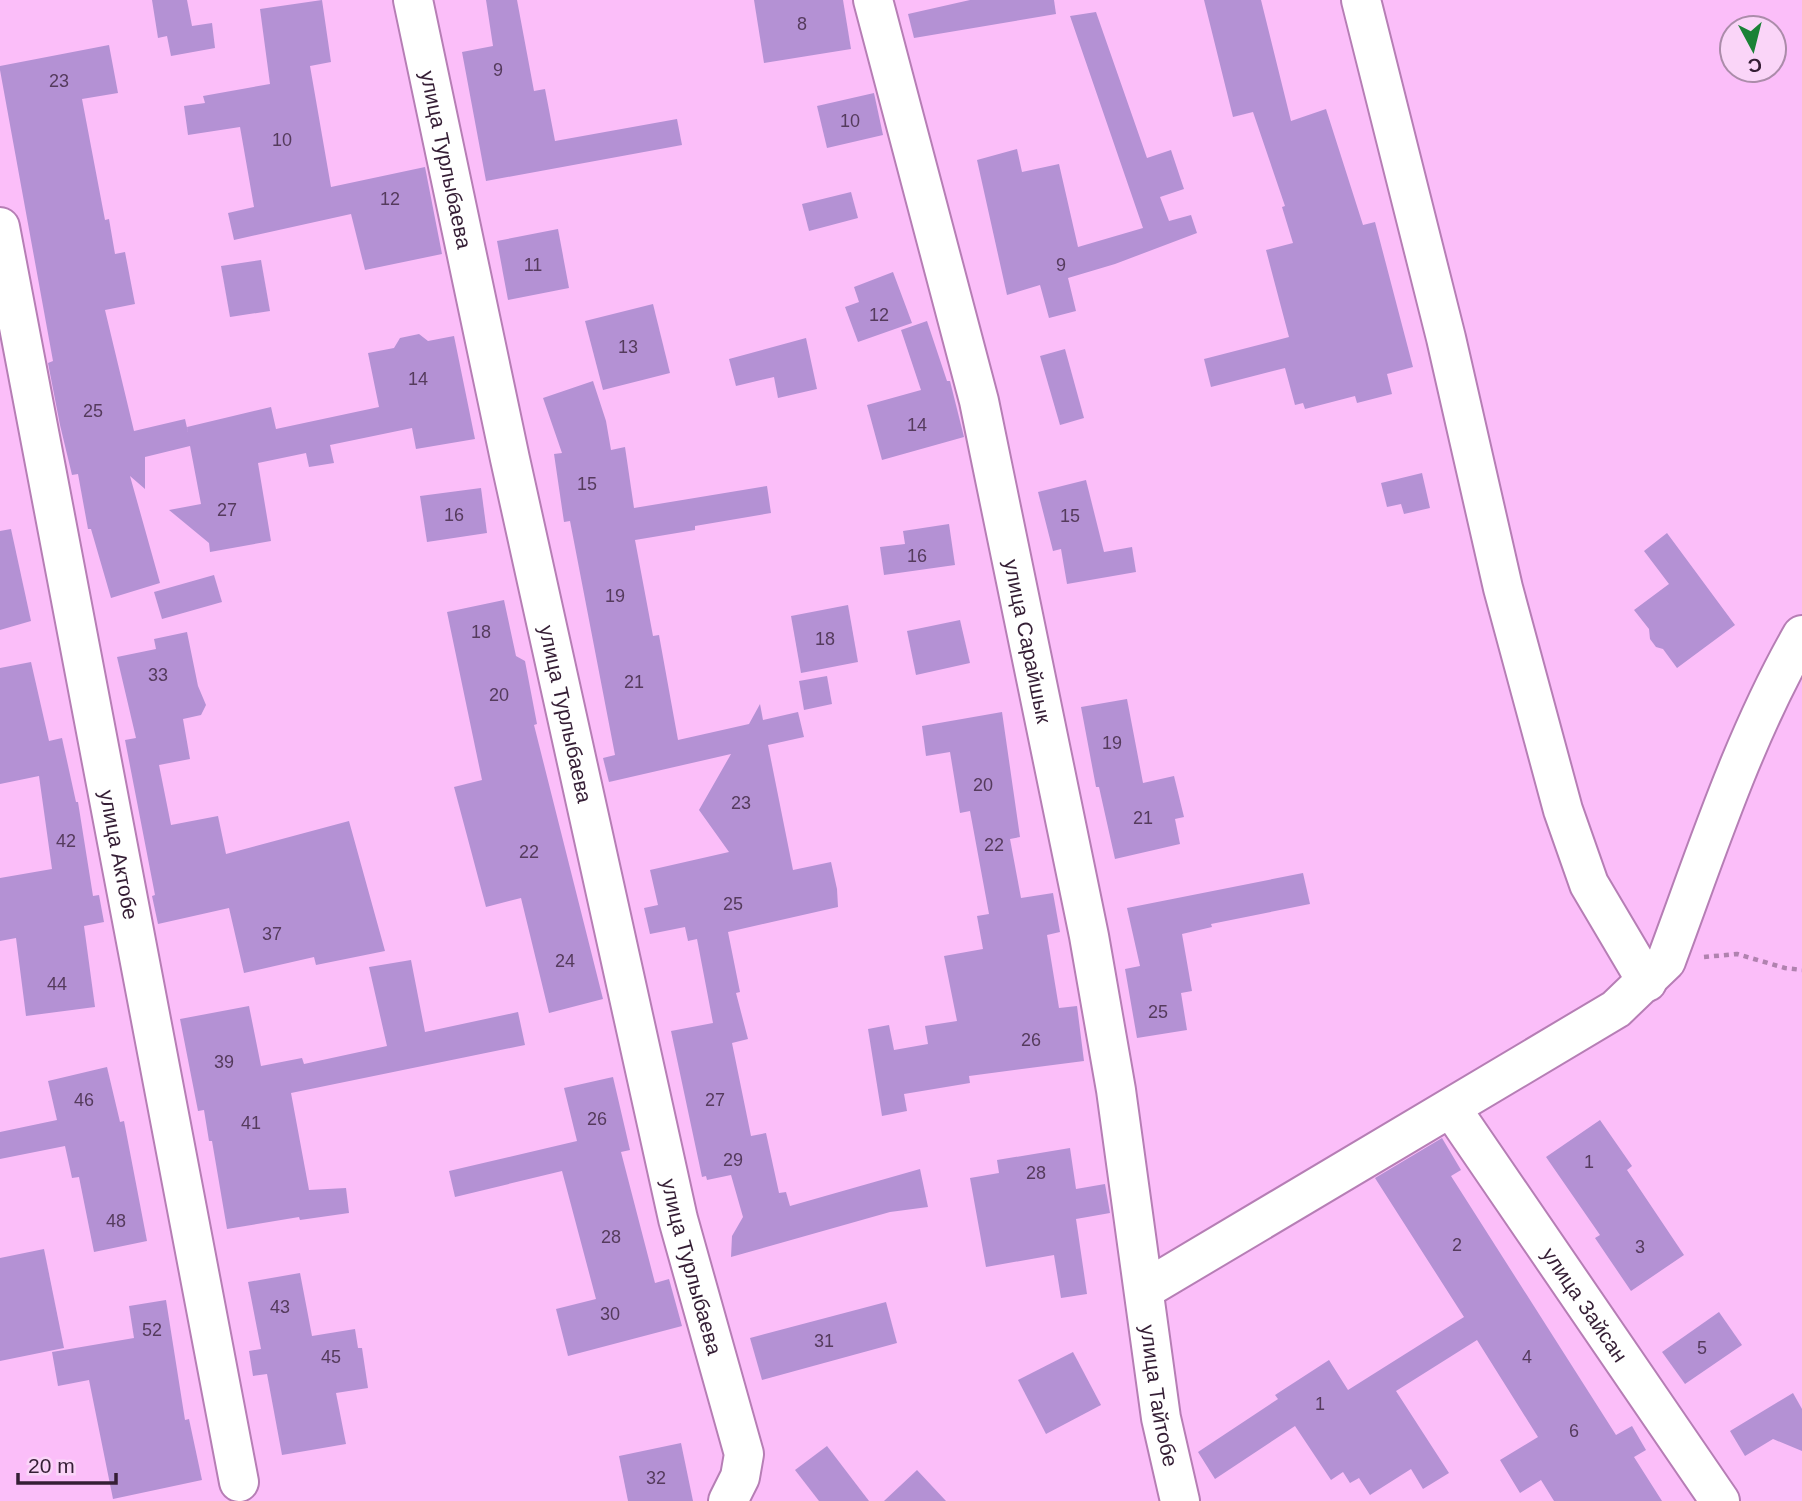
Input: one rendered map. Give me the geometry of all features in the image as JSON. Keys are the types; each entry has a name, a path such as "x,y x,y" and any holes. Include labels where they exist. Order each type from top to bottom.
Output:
{"street":[{"name":"улица Турлыбаева","path":"413,0 510,459 678,1219 744,1454 740,1477 728,1501"},
{"name":"улица Сарайшык","path":"873,0 979,401 1089,936 1116,1090 1144,1290"},
{"path":"1361,0 1446,338 1503,588 1563,810 1589,884 1656,972"},
{"name":"улица Актобе","path":"0,227 239,1482"},
{"path":"1144,1290 1616,1009 1656,972 1768,694 1802,635"},
{"name":"улица Зайсан","path":"1451,1108 1720,1501"},
{"name":"улица Тайтобе","path":"1144,1290 1161,1418 1180,1501"}],"path":[{"path":"1656,972 1737,954 1785,968 1802,970"}],"building":[{"path":"152,0 187,0 192,26 212,23 215,48 171,56 167,36 158,38"},
{"path":"322,0 331,62 310,66 331,187 425,167 442,254 365,270 351,214 234,240 228,213 254,207 240,127 188,135 184,106 205,103 203,96 270,84 260,9"},
{"path":"486,0 517,0 534,91 545,89 555,141 677,119 682,145 486,181 462,52 493,46"},
{"path":"754,0 843,0 851,49 764,63"},
{"path":"970,0 1054,0 1056,14 914,38 908,14"},
{"path":"1204,0 1261,0 1291,121 1326,109 1363,225 1375,222 1413,367 1387,374 1392,394 1357,403 1355,396 1305,409 1303,403 1295,405 1285,368 1211,387 1204,359 1289,337 1266,250 1293,243 1282,207 1285,206 1253,112 1233,117"},
{"path":"1096,12 1147,158 1171,150 1184,189 1160,197 1169,221 1191,215 1197,233 1115,264 1068,278 1076,311 1049,318 1040,285 1007,295 977,160 1017,149 1022,172 1059,164 1078,247 1143,228 1070,16"},
{"path":"109,45 118,93 82,99 105,220 109,219 115,254 125,252 135,304 105,310 134,431 185,419 188,432 187,427 271,407 276,429 379,407 368,353 394,348 400,338 419,334 428,341 454,336 475,439 416,449 412,428 330,445 334,463 309,467 306,453 258,463 271,541 210,552 209,543 169,510 201,504 190,446 145,457 145,489 130,476 160,583 111,598 91,529 88,529 78,474 72,475 60,425 48,363 53,361 0,70 0,66"},
{"path":"874,93 883,135 827,148 817,106"},
{"path":"851,192 858,218 809,231 802,204"},
{"path":"558,229 569,288 508,300 497,241"},
{"path":"261,260 270,311 230,317 221,266"},
{"path":"893,272 912,323 858,342 845,307 859,302 854,287"},
{"path":"653,304 670,373 603,390 585,321"},
{"path":"927,321 947,381 950,381 964,437 882,460 867,405 921,390 901,330"},
{"path":"806,338 817,389 778,398 774,377 736,386 729,359"},
{"path":"1065,349 1084,418 1060,425 1040,356"},
{"path":"593,381 606,421 611,450 625,447 634,508 767,486 771,513 635,540 653,636 659,635 678,740 749,724 760,704 763,720 798,712 804,737 768,745 793,870 831,862 837,889 838,907 728,932 740,992 736,993 748,1039 732,1043 751,1136 766,1133 779,1193 786,1192 790,1206 920,1169 928,1207 890,1212 731,1257 732,1236 743,1217 731,1175 707,1180 706,1176 702,1177 671,1031 713,1023 697,939 688,941 685,927 650,934 644,908 658,905 650,870 729,852 699,810 731,754 609,782 603,758 615,755 570,521 564,522 554,454 562,453 543,398"},
{"path":"1422,473 1430,508 1404,514 1401,504 1387,507 1381,483"},
{"path":"1086,480 1104,552 1132,547 1136,572 1067,584 1061,549 1053,551 1038,492"},
{"path":"481,488 487,533 427,542 420,496"},
{"path":"949,524 955,565 884,575 880,547 905,544 903,531"},
{"path":"11,529 31,621 0,630 0,531"},
{"path":"1667,533 1735,625 1677,668 1663,649 1656,647 1650,639 1649,629 1634,610 1669,584 1644,551"},
{"path":"214,575 222,602 162,619 154,592"},
{"path":"504,600 516,656 525,661 537,724 534,725 603,999 549,1013 521,898 486,907 454,787 482,780 447,612"},
{"path":"848,605 858,662 801,673 791,616"},
{"path":"960,620 970,663 916,675 907,631"},
{"path":"187,632 198,686 206,705 201,715 183,719 190,759 159,765 171,825 218,816 226,854 349,821 385,951 316,965 314,957 244,973 229,908 158,924 152,896 155,895 125,740 136,738 117,657 156,649 154,639"},
{"path":"31,662 49,741 62,738 78,802 93,896 99,895 104,922 84,926 95,1007 26,1016 16,938 0,941 0,878 52,869 39,776 0,784 0,668"},
{"path":"827,676 832,704 804,710 799,681"},
{"path":"1127,699 1143,783 1174,776 1184,817 1175,819 1180,844 1115,859 1099,787 1096,787 1081,707"},
{"path":"1002,712 1020,837 1010,839 1021,898 1053,893 1060,932 1047,935 1059,1008 1077,1006 1084,1061 969,1076 970,1083 904,1094 907,1111 882,1116 868,1029 889,1025 894,1050 928,1044 925,1026 957,1021 944,956 983,949 977,916 989,914 970,811 960,813 950,752 926,756 922,726"},
{"path":"1303,873 1310,904 1211,924 1212,927 1182,934 1192,991 1181,993 1187,1030 1137,1038 1125,969 1140,966 1127,908"},
{"path":"411,960 425,1032 518,1012 525,1045 291,1093 309,1190 346,1188 349,1213 300,1220 299,1217 227,1229 212,1141 209,1141 204,1110 198,1111 180,1019 249,1006 261,1066 302,1058 304,1064 387,1046 369,967"},
{"path":"107,1067 120,1122 124,1121 147,1241 94,1252 79,1177 72,1178 65,1146 0,1159 0,1132 57,1120 48,1081"},
{"path":"613,1077 630,1150 621,1152 655,1283 669,1279 682,1326 568,1356 556,1309 596,1299 562,1171 455,1197 449,1171 577,1141 564,1088"},
{"path":"1600,1120 1632,1166 1627,1170 1684,1255 1631,1291 1595,1238 1600,1235 1546,1157"},
{"path":"1442,1138 1461,1170 1451,1176 1616,1435 1632,1426 1646,1450 1634,1457 1662,1501 1554,1501 1541,1480 1520,1493 1500,1460 1538,1437 1477,1340 1396,1391 1449,1473 1423,1489 1411,1469 1370,1495 1359,1478 1350,1483 1343,1472 1331,1480 1295,1426 1215,1479 1198,1452 1278,1399 1275,1395 1329,1360 1348,1390 1464,1317 1375,1178"},
{"path":"1070,1148 1076,1189 1105,1184 1110,1213 1076,1219 1087,1294 1061,1298 1054,1255 986,1267 970,1178 999,1173 997,1160"},
{"path":"44,1249 64,1348 0,1361 0,1258"},
{"path":"300,1273 312,1336 355,1329 358,1348 362,1348 368,1388 336,1393 346,1444 282,1455 267,1374 253,1376 249,1351 261,1349 248,1282"},
{"path":"166,1300 185,1420 189,1419 202,1480 113,1499 89,1380 58,1386 52,1352 134,1338 129,1306"},
{"path":"886,1302 897,1343 762,1380 750,1338"},
{"path":"1719,1312 1742,1345 1685,1384 1662,1352"},
{"path":"1073,1352 1101,1405 1046,1434 1018,1380"},
{"path":"1793,1393 1802,1409 1802,1451 1773,1439 1745,1456 1730,1431"},
{"path":"681,1443 693,1501 628,1501 619,1456"},
{"path":"827,1446 869,1501 819,1501 795,1470"},
{"path":"917,1470 946,1501 884,1501"}]}
